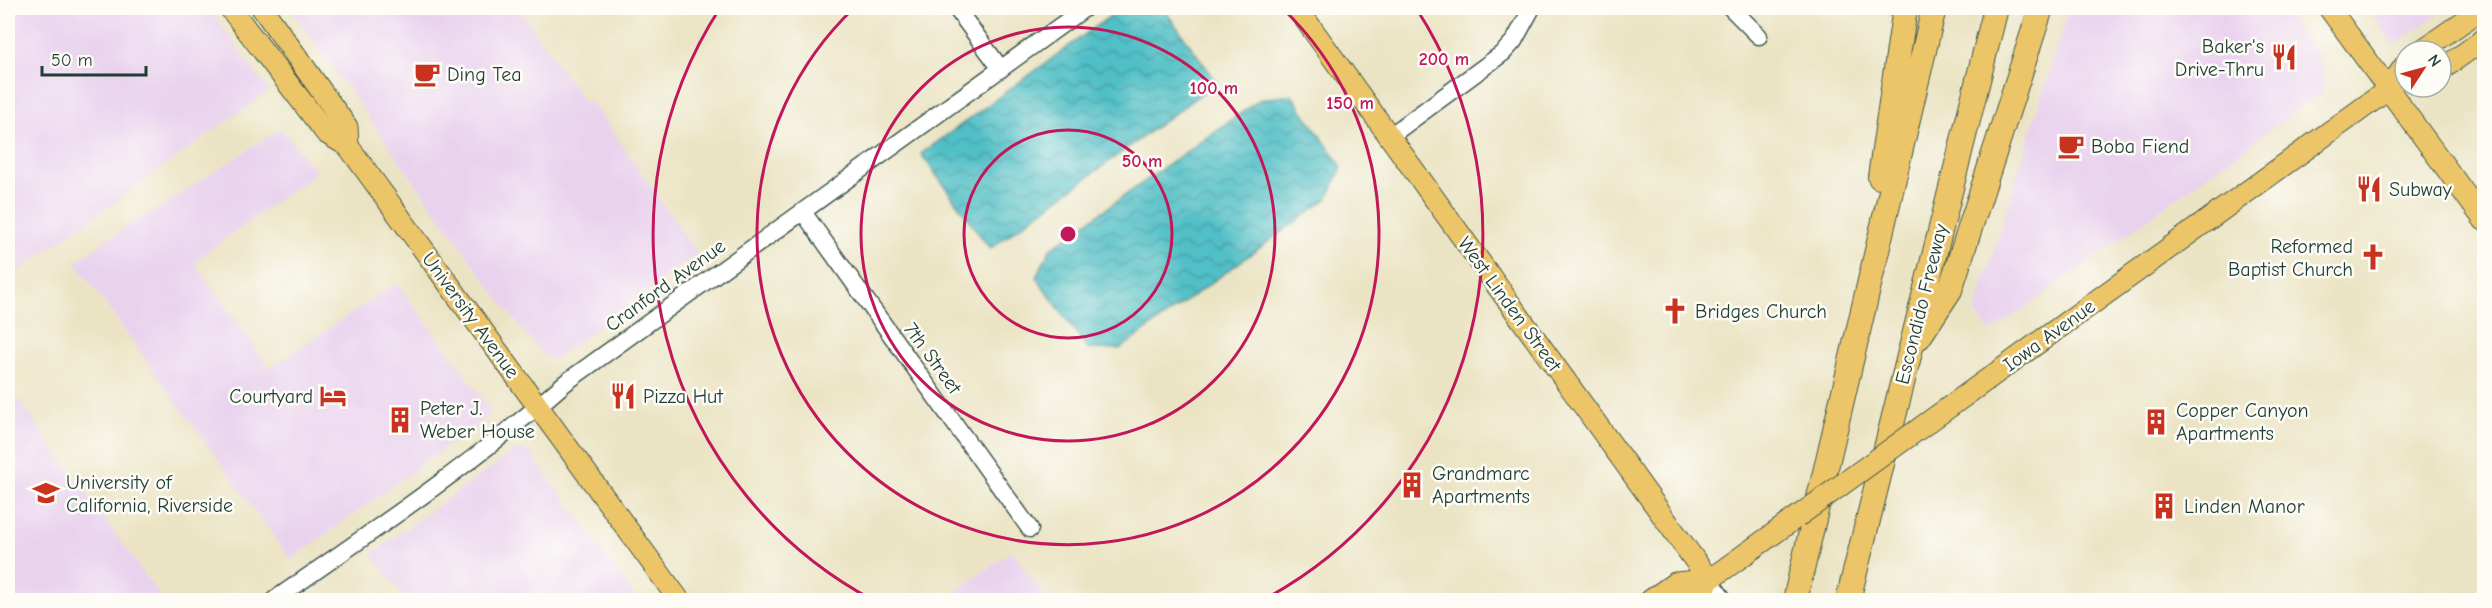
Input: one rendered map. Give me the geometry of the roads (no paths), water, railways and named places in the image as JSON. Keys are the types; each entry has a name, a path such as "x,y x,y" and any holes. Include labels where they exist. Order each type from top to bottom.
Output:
{"highway":[{"path":"1857,336 1905,8"},
{"path":"1795,600 1934,8"},
{"name":"Escondido Freeway","path":"1848,600 1995,8"},
{"path":"1909,355 1950,290 2041,8"}],"main road":[{"name":"University Avenue","path":"262,8 348,127 348,146"},
{"name":"West Linden Street","path":"1297,8 1709,580"},
{"path":"2329,8 2393,83"},
{"path":"2438,39 2483,8"},
{"path":"234,12 248,11 256,17 298,72 321,89"},
{"name":"University Avenue","path":"234,12 326,133 348,146 679,600"},
{"path":"2453,61 2484,39"},
{"name":"Iowa Avenue","path":"1698,600 1709,580 2393,91"},
{"path":"2404,99 2484,220"},
{"name":"Iowa Avenue","path":"1651,600 1675,583 1709,580"}],"street":[{"path":"957,8 1001,69"},
{"name":"Cranford Avenue","path":"281,598 456,470 565,383 1085,8"},
{"path":"1390,136 1503,53 1514,41 1533,8"},
{"path":"1731,8 1759,36"},
{"name":"7th Street","path":"802,212 1030,529"},
{"name":"West Linden Street","path":"1709,580 1724,600"}],"water":[{"path":"1121,8 1163,8 1217,82 990,249 921,154"},
{"path":"1291,94 1342,167 1327,199 1120,349 1088,349 1036,277 1051,248 1259,100"}],"place":[{"name":"Baker's Drive-Thru","path":"2284,57"},
{"name":"Ding Tea","path":"427,74"},
{"name":"Boba Fiend","path":"2071,146"},
{"name":"Subway","path":"2369,189"},
{"name":"Reformed Baptist Church","path":"2373,257"},
{"name":"Bridges Church","path":"1675,311"},
{"name":"Courtyard","path":"333,396"},
{"name":"Pizza Hut","path":"623,396"},
{"name":"Peter J. Weber House","path":"400,420"},
{"name":"Copper Canyon Apartments","path":"2156,422"},
{"name":"Grandmarc Apartments","path":"1412,485"},
{"name":"University of California, Riverside","path":"46,493"},
{"name":"Linden Manor","path":"2164,506"}]}
